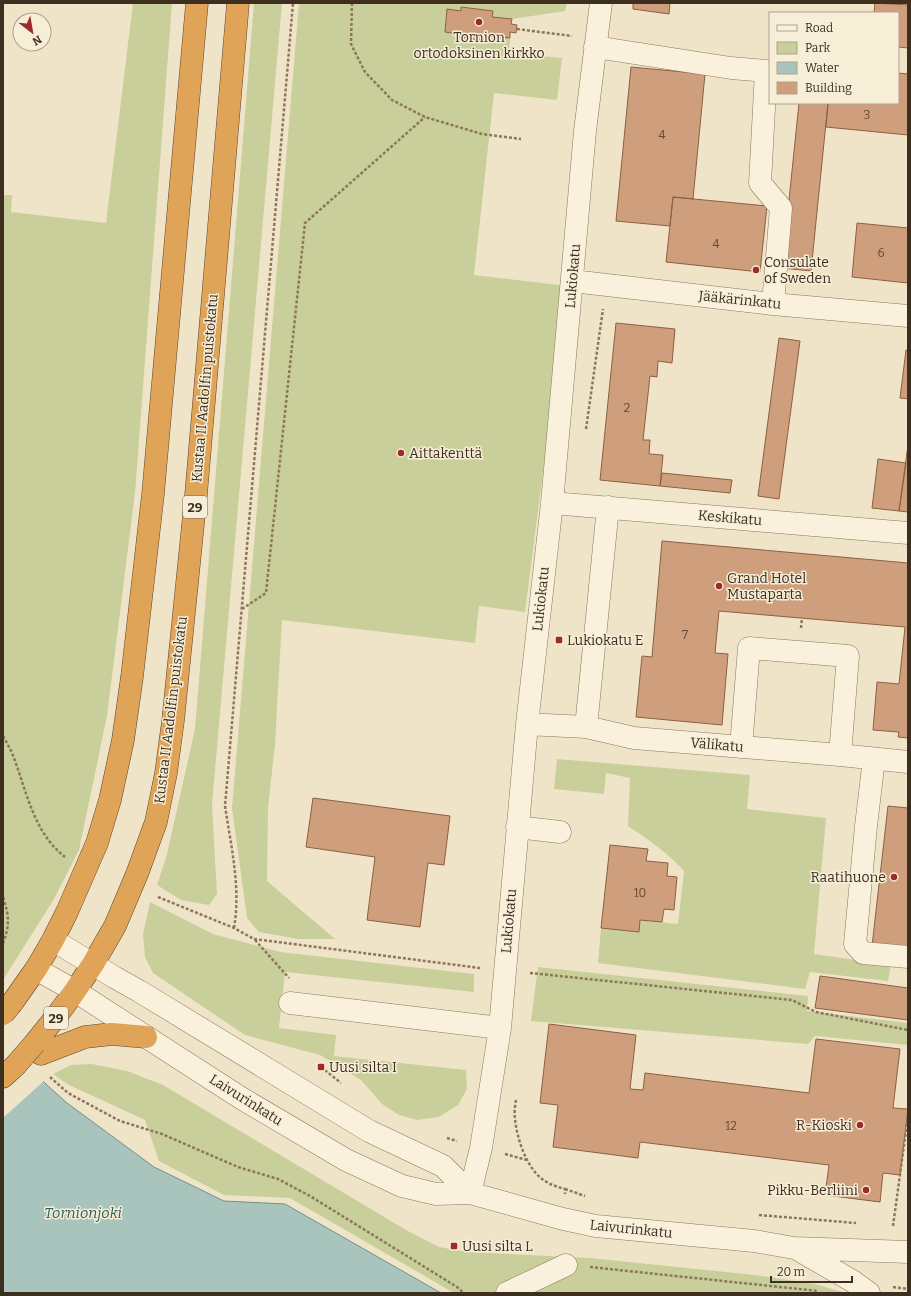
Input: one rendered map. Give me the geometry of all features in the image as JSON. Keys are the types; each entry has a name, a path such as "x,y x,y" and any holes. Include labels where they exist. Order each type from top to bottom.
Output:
{"highway":[{"path":"8,1008 36,969 53,940 97,843 110,800 123,740 132,677 153,494 197,3"},
{"name":"Kustaa II Aadolfin puistokatu","path":"75,991 93,964 114,926 137,874 156,822 166,773 173,721 196,495 238,3"},
{"name":"29","path":"9,1071 40,1056 56,1018 75,991"},
{"path":"40,1056 85,1037 112,1034 146,1037"}],"street":[{"name":"Lukiokatu","path":"470,1193 481,1148 500,1028 527,724 552,503 586,131 601,3"},
{"path":"595,47 731,68 766,71 760,183 781,208 773,304"},
{"name":"Jääkärinkatu","path":"572,281 773,304 908,316"},
{"name":"Keskikatu","path":"552,503 908,533"},
{"path":"586,727 608,507"},
{"path":"741,747 749,648 848,656 840,755"},
{"name":"Välikatu","path":"527,724 586,727 634,738 908,762"},
{"path":"874,759 855,944 863,953 908,957"},
{"path":"517,828 560,832"},
{"name":"Laivurinkatu","path":"53,940 369,1131 442,1166 470,1193"},
{"name":"Laivurinkatu","path":"36,969 75,991 241,1098 346,1160 402,1186 436,1194 470,1193 563,1219 596,1226 754,1241 794,1248 908,1252"},
{"path":"290,1003 500,1028"},
{"name":"Laivurinkatu","path":"794,1248 854,1282 869,1293"},
{"path":"507,1293 566,1264"}],"path":[{"path":"234,928 236,915 234,868 225,806 293,3"},
{"path":"352,3 351,44 365,72 392,100 425,117 482,134 521,139"},
{"path":"517,29 576,36"},
{"path":"242,609 266,593 305,223 425,117"},
{"path":"585,434 607,285"},
{"path":"3,736 13,757 26,795 40,828 56,850 66,858"},
{"path":"3,897 7,910 9,926 3,943"},
{"path":"254,939 292,982 290,1003"},
{"path":"40,1056 68,1093 120,1120 162,1134 238,1166 278,1179 310,1196 457,1287 464,1293"},
{"path":"516,1095 515,1118 519,1142 534,1172 544,1181 565,1189 563,1219"},
{"path":"893,1227 908,1116"},
{"path":"566,1264 819,1291"}],"green space":[{"path":"133,3 172,3 135,493 107,716 79,850 54,899 3,980 3,195 12,195 11,212 106,223"},
{"path":"254,3 282,3 212,805 217,894 209,905 181,900 157,885 167,854 195,729"},
{"path":"299,3 567,3 565,11 512,19 492,17 493,11 461,7 461,11 448,9 445,32 458,34 458,37 489,41 490,36 510,38 509,53 562,58 557,100 494,93 474,275 567,286 525,612 479,606 475,643 282,620 275,744 268,809 267,881 335,939 298,939 259,932 247,918 232,808"},
{"path":"557,759 750,775 747,809 826,818 814,954 891,965 888,981 810,972 805,989 598,963 601,928 639,932 640,920 678,924 684,871 658,847 628,826 630,778 606,773 604,794 554,789"},
{"path":"150,902 213,934 280,952 474,974 474,992 285,972 279,1028 336,1035 334,1056 466,1070 467,1089 458,1105 439,1117 417,1120 399,1115 382,1104 361,1080 320,1055 245,1035 153,973 145,957 143,934"},
{"path":"538,967 808,996 807,1011 908,1023 908,1045 815,1036 808,1044 531,1021"},
{"path":"92,1064 127,1071 163,1085 406,1230 439,1247 467,1252 590,1258 755,1275 815,1284 845,1293 454,1293 290,1198 224,1195 159,1161 145,1120 67,1084 53,1074 71,1065"}],"water":[{"name":"Tornionjoki","path":"3,1026 28,1066 47,1085 67,1103 154,1167 224,1201 285,1204 441,1293 3,1293"}],"pier":[{"path":"3,1024 29,1065 45,1080 3,1118"}],"building":[{"path":"633,3 670,3 669,14 633,9"},
{"path":"875,3 908,5 908,48 899,47 899,12 874,12"},
{"name":"Tornion ortodoksinen kirkko","path":"461,7 493,11 492,17 512,19 511,24 517,25 516,33 510,32 510,38 490,36 489,41 458,37 458,34 445,32 447,9 461,11"},
{"path":"631,67 705,74 693,199 673,197 670,226 616,221"},
{"path":"899,73 908,74 908,135 826,127 828,104 899,104"},
{"path":"799,104 828,104 811,271 782,268"},
{"path":"673,197 767,206 760,272 666,262"},
{"path":"857,223 908,228 908,283 852,277"},
{"path":"616,323 675,329 672,363 658,361 657,377 650,376 643,440 650,440 649,454 663,455 660,486 600,480"},
{"path":"779,338 800,341 779,499 758,496"},
{"path":"906,350 908,350 908,399 900,398"},
{"path":"908,445 908,512 899,511"},
{"path":"878,459 906,463 899,511 872,508"},
{"path":"662,473 732,480 730,493 660,486"},
{"path":"662,541 908,563 908,738 898,737 899,732 873,730 877,682 899,684 905,627 719,611 715,653 728,654 722,725 636,717 642,656 652,657"},
{"path":"313,798 450,816 444,865 428,863 420,927 367,920 375,857 306,847"},
{"name":"Raatihuone","path":"888,806 908,808 908,950 872,946"},
{"path":"610,845 648,849 646,861 668,863 667,876 677,877 674,910 664,909 662,922 640,920 639,932 601,928"},
{"path":"820,976 908,988 908,1020 815,1008"},
{"path":"549,1024 636,1035 630,1089 643,1090 645,1073 809,1093 816,1039 900,1049 893,1108 908,1109 900,1175 883,1173 880,1202 825,1195 829,1165 640,1142 638,1158 553,1147 558,1105 540,1103"}],"place":[{"name":"Tornion ortodoksinen kirkko","path":"479,22"},
{"name":"Consulate of Sweden","path":"756,270"},
{"name":"Aittakenttä","path":"401,453"},
{"name":"Grand Hotel Mustaparta","path":"719,586"},
{"name":"Lukiokatu E","path":"559,640"},
{"name":"Raatihuone","path":"894,877"},
{"name":"Uusi silta I","path":"321,1067"},
{"name":"R-Kioski","path":"860,1125"},
{"name":"Pikku-Berliini","path":"866,1190"},
{"name":"Uusi silta L","path":"454,1246"}]}
